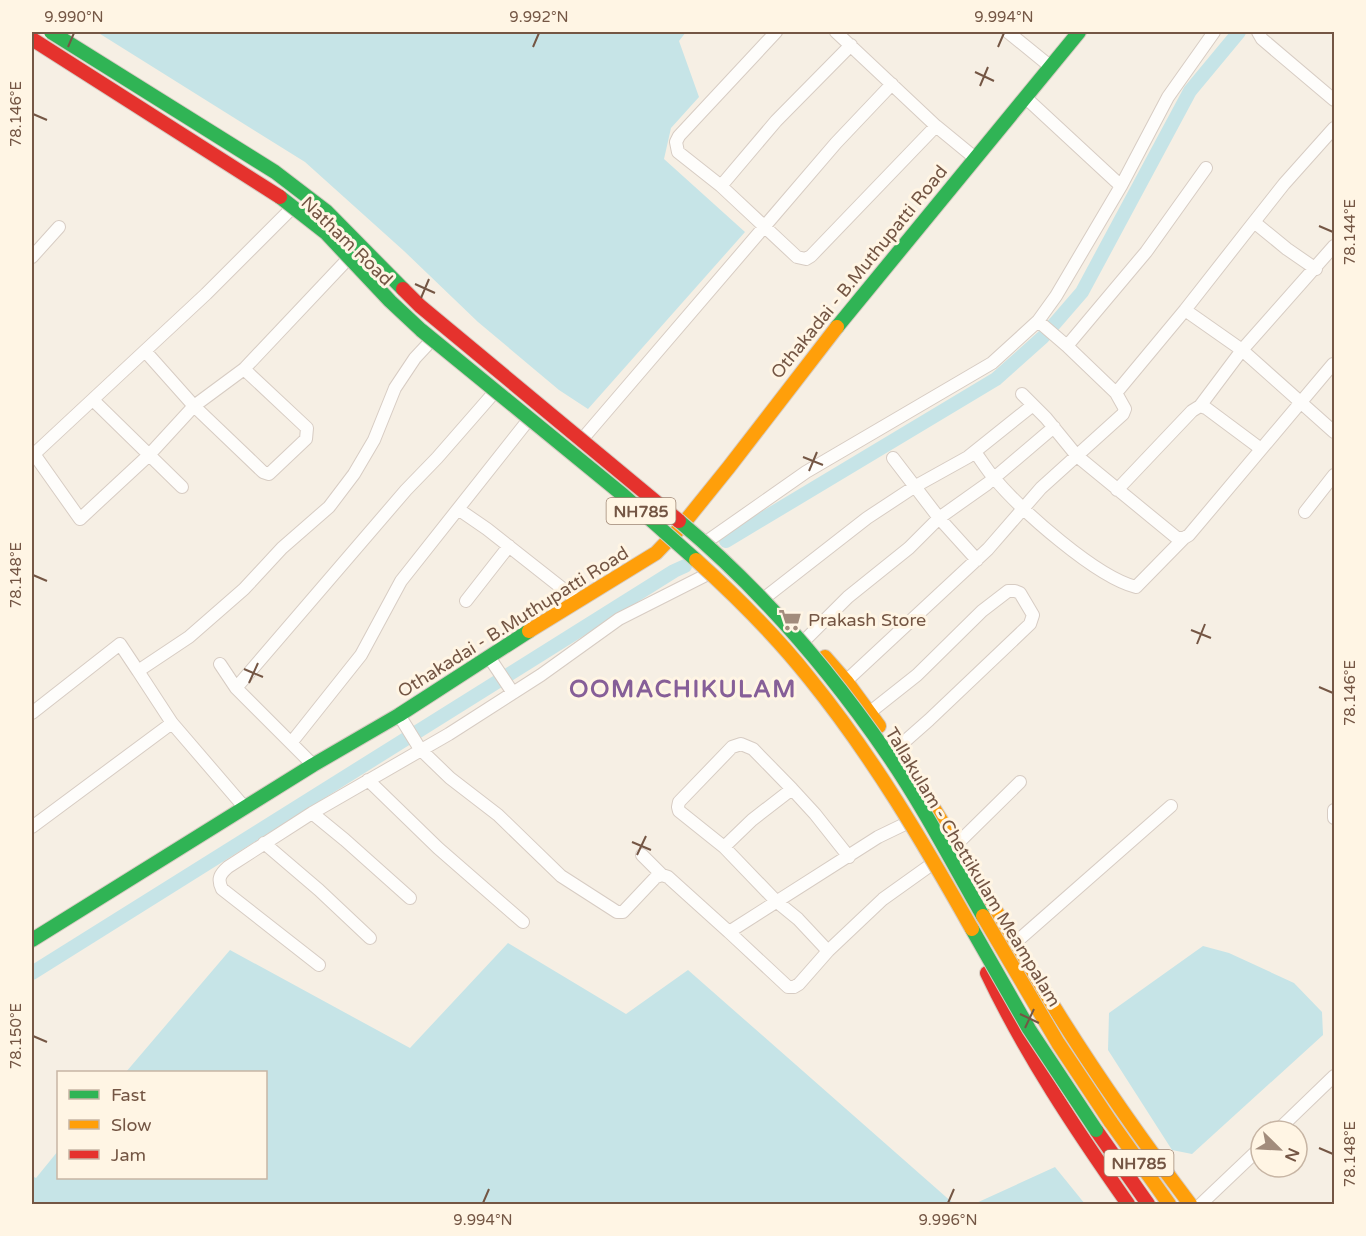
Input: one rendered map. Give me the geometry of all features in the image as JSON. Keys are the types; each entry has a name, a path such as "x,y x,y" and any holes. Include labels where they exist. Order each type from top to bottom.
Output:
{"main road":[{"name":"Tallakulam - Chettikulam Meampalam","path":"51,32 266,167 326,211 420,306 690,530 753,589 813,655 888,755 1034,1004 1110,1121 1169,1204"},
{"name":"Natham Road","path":"62,32 304,186 356,232 430,309 686,520 767,596 846,681 896,750 957,844 1092,1067 1190,1204"},
{"name":"Othakadai - B.Muthupatti Road","path":"32,940 313,765 399,715 577,600 647,560 670,540 820,346 1079,32"},
{"name":"Tallakulam - Chettikulam Meampalam","path":"32,39 260,183 299,211 326,233 390,301 421,330 678,542 743,603 810,677 867,754 927,852 1022,1018 1148,1204"},
{"name":"Natham Road","path":"32,45 290,210 318,233 396,313 429,343 670,540 755,620 819,693 873,766 965,924 1004,1012 1029,1056 1082,1139 1128,1204"}],"street":[{"path":"776,32 679,136 676,142 678,152 721,186 797,257 801,259 811,256 936,126"},
{"path":"836,32 936,126 975,158"},
{"path":"1008,32 1051,67"},
{"path":"709,540 806,472 992,363 1042,325 1056,296 1121,186 1168,97 1215,32"},
{"path":"1258,32 1262,39 1335,100"},
{"path":"721,186 776,121 850,45"},
{"path":"585,436 836,143 892,84"},
{"path":"1026,98 1121,186"},
{"path":"1116,393 1284,184 1335,128"},
{"path":"1062,342 1146,252 1206,168"},
{"path":"290,210 206,294 33,455 80,519 149,455 194,406 244,369 346,261"},
{"path":"1254,222 1316,269"},
{"path":"32,257 59,227"},
{"path":"1117,489 1192,411 1200,406 1242,350 1335,246"},
{"path":"1185,310 1242,350 1335,432"},
{"path":"846,681 977,560 1041,488 1122,414 1125,408 1116,393 1042,325"},
{"path":"138,671 189,637 244,589 282,548 329,507 354,474 374,440 395,388 415,358 429,343"},
{"path":"145,351 194,406 266,474 273,472 306,439 307,428 244,369"},
{"path":"975,452 994,478 1024,508 1082,558 1124,584 1136,587 1184,538 1189,536 1333,364"},
{"path":"1022,394 1077,456 1177,538 1184,538"},
{"path":"236,688 406,490 492,395"},
{"path":"93,400 182,487"},
{"path":"767,596 867,518 914,487 975,452 1033,405"},
{"path":"1200,406 1206,408 1261,449"},
{"path":"291,743 361,654 401,582 526,423"},
{"path":"807,638 848,597 909,548 939,518 994,478 1054,428"},
{"path":"893,458 939,518 977,560"},
{"path":"1305,512 1335,475"},
{"path":"458,510 509,546 577,600"},
{"path":"466,601 509,546"},
{"path":"320,965 222,889 219,882 220,874 264,843 368,780 414,740 449,734 507,684 619,619 708,574"},
{"path":"869,713 917,675 982,612 1008,591 1020,594 1033,615 1030,624 896,750"},
{"path":"32,713 120,644 172,723 244,808"},
{"path":"489,657 507,684"},
{"path":"220,664 236,688 313,765"},
{"path":"399,715 414,740 450,778 498,815 561,876 611,909 623,912 656,877 662,874"},
{"path":"32,827 172,723"},
{"path":"828,951 724,847 679,811 679,802 732,747 741,744 753,749 792,789 816,814 849,856"},
{"path":"368,780 438,848 523,922"},
{"path":"957,844 1020,782"},
{"path":"724,847 752,820 792,789"},
{"path":"1015,943 1171,806"},
{"path":"1335,810 1335,818"},
{"path":"312,813 410,898"},
{"path":"729,932 878,837 907,823"},
{"path":"264,843 319,890 369,938"},
{"path":"642,855 788,987 799,984 828,951 883,899 932,864"},
{"path":"1290,1119 1335,1076"},
{"path":"1201,1204 1249,1158"}],"water":[{"path":"97,32 686,32 679,41 699,97 671,128 664,159 745,232 588,409 559,390 478,322 404,251 305,162"},
{"path":"508,943 626,1014 688,970 954,1204 32,1204 32,1176 36,1178 57,1152 57,1179 267,1179 267,1071 127,1071 230,950 410,1048"},
{"path":"1203,946 1229,953 1294,983 1322,1012 1323,1035 1192,1154 1172,1150 1108,1050 1109,1013"},
{"path":"1055,1167 1085,1204 974,1204"}],"waterway":[{"path":"726,541 996,379 1043,337 1082,292 1190,91 1239,32"},
{"path":"32,973 685,566"}],"traffic: fast":[{"path":"51,32 275,172 326,211 403,289"},
{"path":"837,327 1079,32"},
{"path":"280,197 326,233 390,301 421,330 623,495 696,560"},
{"path":"679,521 765,602 842,692 901,774 983,916"},
{"path":"32,940 313,765 399,715 529,631"},
{"path":"972,929 1029,1029 1096,1130"}],"traffic: slow":[{"path":"529,631 656,553 679,529 729,467 837,327"},
{"path":"696,560 770,632 833,709 876,769 972,929"},
{"path":"825,657 879,726"},
{"path":"896,750 1076,1042 1190,1204"},
{"path":"983,916 1058,1043 1110,1121"},
{"path":"1110,1121 1169,1204"}],"traffic: jam":[{"path":"32,39 280,197"},
{"path":"403,289 420,306 679,521"},
{"path":"987,973 1018,1033 1053,1092 1128,1204"},
{"path":"1096,1130 1148,1204"}],"place":[{"name":"Prakash Store","path":"790,620"}],"district":[{"name":"OOMACHIKULAM","path":"683,689"}]}
